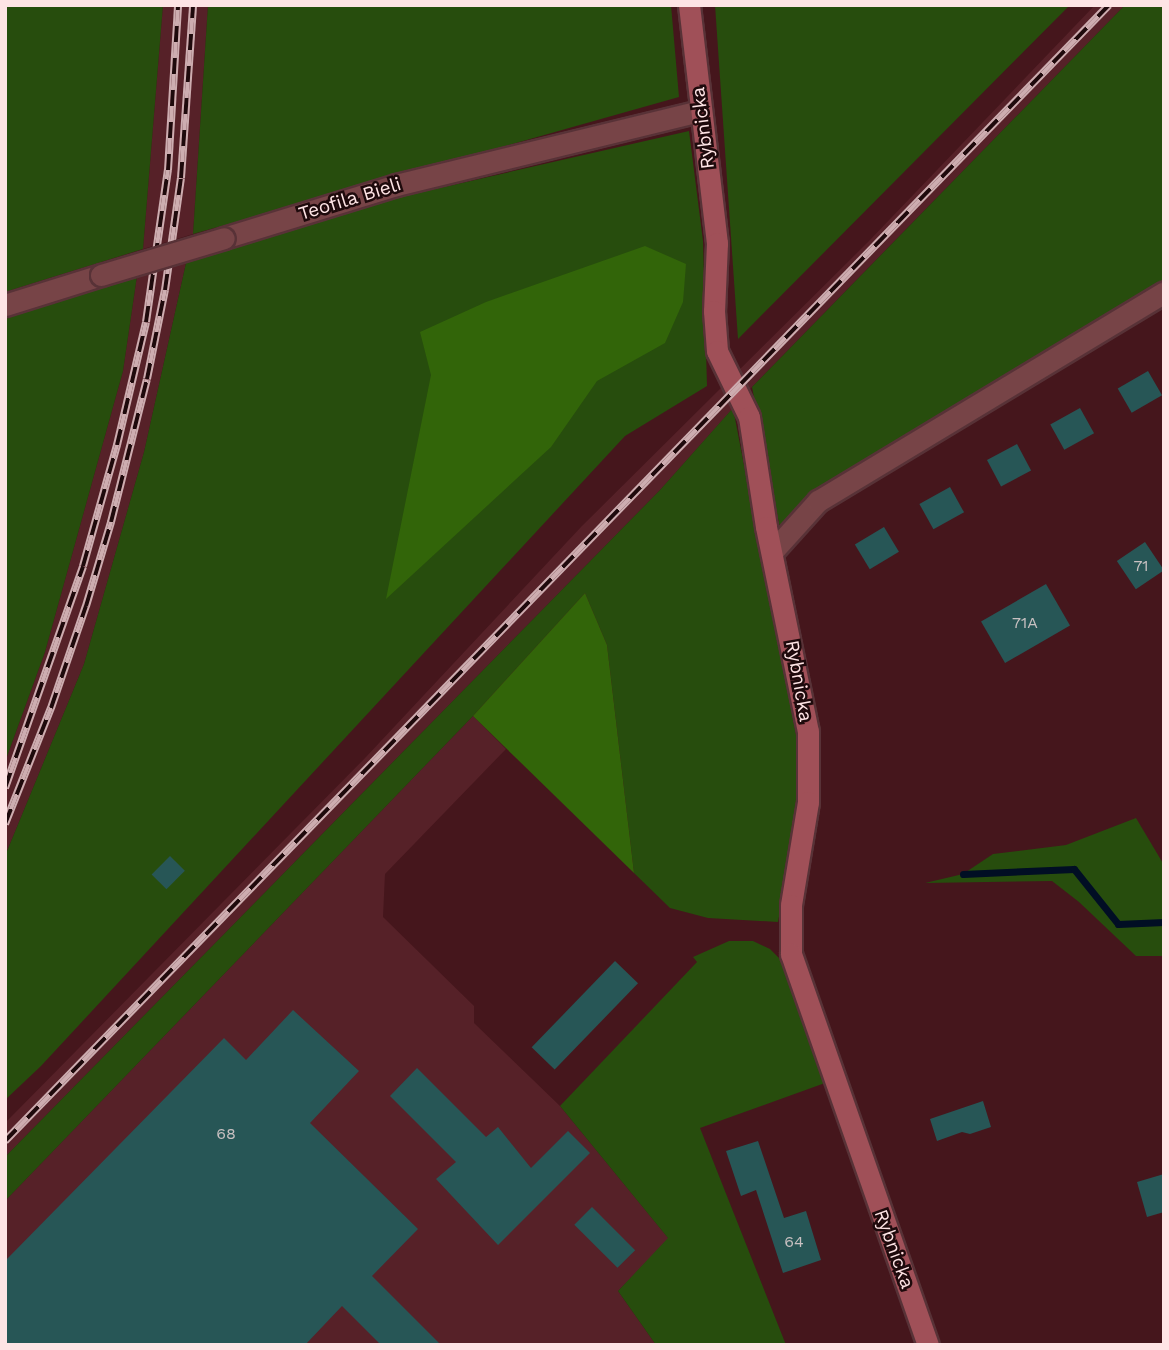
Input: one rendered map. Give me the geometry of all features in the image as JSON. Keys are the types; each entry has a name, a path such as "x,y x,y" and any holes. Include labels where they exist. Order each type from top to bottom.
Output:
{"street":[{"name":"Rybnicka","path":"689,5 717,243 714,311 717,351 749,417 772,552 802,690 809,744 808,802 791,905 791,954 928,1345"},
{"name":"Teofila Bieli","path":"5,305 396,185 700,111"},
{"path":"772,552 818,501 1164,292"}],"shaded area":[{"path":"163,5 208,5 193,234 143,249"},
{"path":"1095,5 1125,5 752,387 660,490 5,1157 5,1123 366,757 581,527 868,242"},
{"path":"186,263 144,452 84,664 5,856 5,762 45,652 123,371 137,276"},
{"path":"473,716 506,749 385,874 383,917 474,1006 474,1023 560,1106 669,1239 618,1291 656,1345 5,1345 5,1201"}],"green space":[{"path":"5,5 163,5 143,249 5,292"},
{"path":"208,5 671,5 679,97 193,234"},
{"path":"715,5 1070,5 738,339"},
{"path":"1125,5 1164,5 1164,293 781,533 752,387"},
{"path":"689,131 703,241 707,386 625,436 41,1066 5,1100 5,856 84,664 144,452 186,263 374,203"},
{"path":"645,246 686,264 683,302 665,343 597,381 551,447 386,599 431,375 420,332 486,302"},
{"path":"137,276 123,371 45,652 5,762 5,319"},
{"path":"733,408 799,750 798,808 778,922 708,918 670,908 634,873 607,645 585,593 473,716 5,1201 5,1157 660,490"},
{"path":"585,593 607,645 634,873 473,716"},
{"path":"1136,818 1164,865 1164,959 1162,956 1136,956 1079,902 1052,881 925,883 963,874 993,854 1066,845"},
{"path":"729,941 753,941 770,949 780,959 825,1083 700,1128 786,1345 656,1345 618,1291 668,1238 560,1106 697,962 693,957"}],"building":[{"path":"1148,371 1162,395 1132,413 1118,389"},
{"path":"1080,408 1094,433 1064,450 1050,424"},
{"path":"1017,444 1031,470 1001,486 987,460"},
{"path":"950,487 964,512 933,529 919,504"},
{"path":"884,527 899,552 870,569 855,545"},
{"path":"1145,542 1164,570 1136,589 1117,561"},
{"path":"1046,584 1070,626 1005,663 981,622"},
{"path":"170,856 185,871 166,889 152,874"},
{"path":"615,961 638,983 555,1070 532,1047"},
{"path":"293,1010 359,1071 310,1123 418,1229 372,1276 441,1345 381,1345 342,1306 305,1345 5,1345 5,1261 224,1038 246,1060"},
{"path":"417,1068 486,1137 498,1127 531,1168 568,1131 590,1153 498,1245 436,1179 456,1162 390,1096"},
{"path":"983,1101 991,1127 970,1134 962,1132 937,1141 930,1119"},
{"path":"758,1141 784,1218 806,1211 821,1260 783,1273 756,1190 741,1196 726,1151"},
{"path":"1164,1174 1164,1212 1147,1217 1137,1182"},
{"path":"592,1207 635,1250 617,1268 574,1225"}],"waterway":[{"path":"963,874 1074,869 1118,924 1164,922"}],"railway":[{"path":"5,788 83,566 117,445 146,322 168,170 178,5"},
{"path":"5,824 51,708 86,606 111,522 147,379 165,290 181,178 193,5"},
{"path":"5,1141 1109,5"}]}
